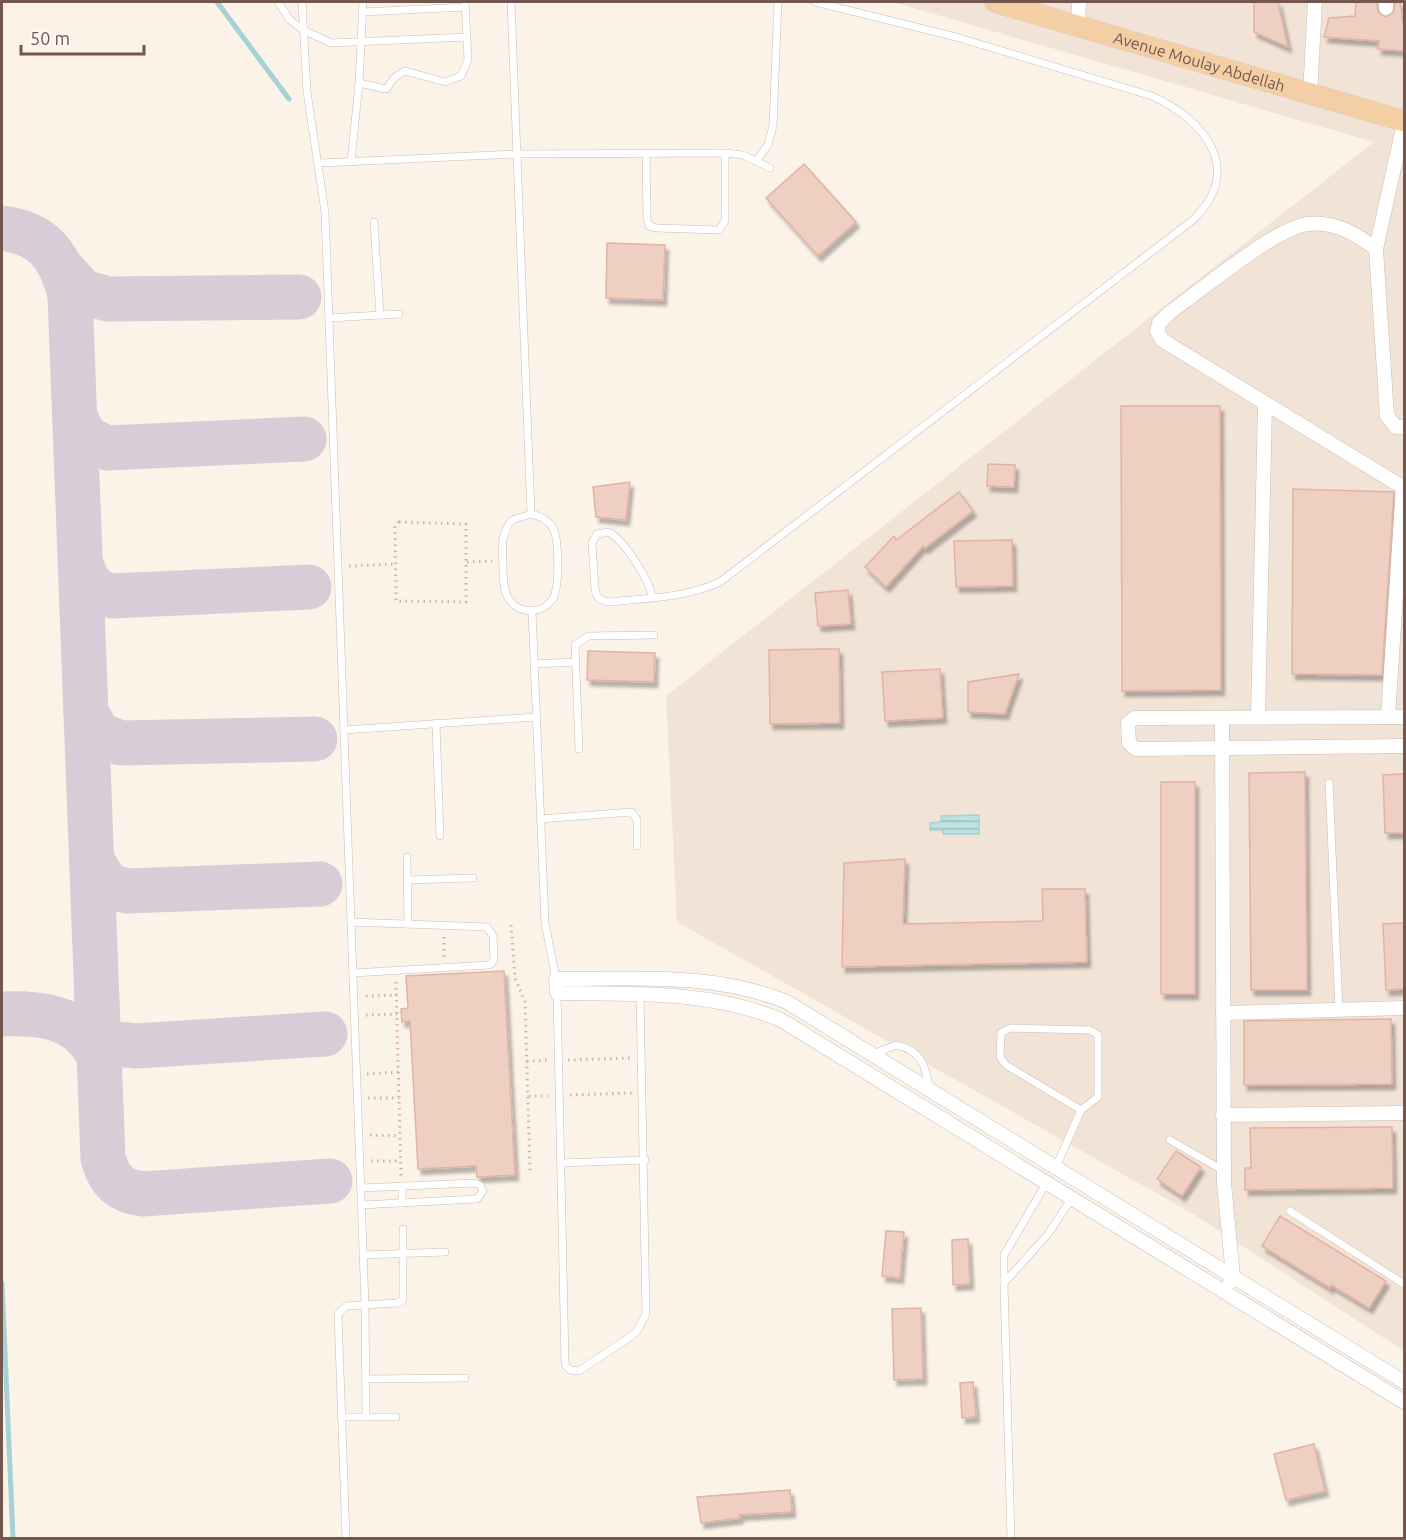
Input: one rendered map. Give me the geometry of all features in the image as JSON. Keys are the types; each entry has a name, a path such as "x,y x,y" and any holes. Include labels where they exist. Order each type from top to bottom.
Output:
{"main road":[{"name":"Avenue Moulay Abdellah","path":"995,2 1404,122"}],"street":[{"path":"1078,25 1079,2"},
{"path":"1310,94 1315,2"},
{"path":"1404,122 1376,249 1387,416 1396,427 1404,427"},
{"path":"1376,249 1352,231 1333,226 1308,224 1280,233 1169,313 1159,323 1157,331 1162,340 1265,405 1404,487 1388,717"},
{"path":"1258,717 1265,405"},
{"path":"1404,717 1135,718 1128,723 1129,743 1136,750 1404,746"},
{"path":"1222,719 1224,1172 1233,1276 1225,1292"},
{"path":"1404,1382 787,1002 745,988 690,980 556,979 557,993 640,994 725,1002 781,1020 1404,1402"},
{"path":"1223,1013 1404,1008"},
{"path":"1223,1115 1404,1113"},
{"path":"1047,1182 1056,1167"},
{"path":"1072,1198 1081,1182"}],"lane":[{"path":"278,2 290,20 316,38 331,43 467,37"},
{"path":"302,2 307,92 320,164 325,212 365,1305 366,1417"},
{"path":"351,162 359,83 363,2"},
{"path":"511,2 531,514"},
{"path":"757,160 768,145 773,126 778,2 786,2"},
{"path":"652,598 648,581 616,538 608,531 597,534 592,543 595,589 599,599 609,602 652,598 680,595 707,587 744,566 1193,220 1208,204 1216,182 1216,158 1206,136 1183,113 1152,96 956,37 815,2"},
{"path":"359,83 382,90 390,86 399,73 411,70 440,81 457,79 467,66 465,4 363,12"},
{"path":"646,153 647,218 650,226 719,230 725,221 725,153"},
{"path":"320,164 517,154 725,153 757,160 770,168"},
{"path":"374,222 380,315"},
{"path":"329,318 399,314"},
{"path":"531,514 547,520 556,535 557,582 554,599 548,605 532,611 515,606 508,599 505,590 503,561 503,536 506,527 513,520 531,514"},
{"path":"532,611 544,923 556,979"},
{"path":"579,748 575,645 582,637 654,635"},
{"path":"534,664 575,662"},
{"path":"344,730 536,717"},
{"path":"436,723 440,836"},
{"path":"1329,783 1339,1010"},
{"path":"540,819 632,812 637,820 637,846"},
{"path":"407,857 408,924"},
{"path":"408,880 473,878"},
{"path":"351,922 487,927 493,932 494,946 494,960 489,965 353,973"},
{"path":"557,993 565,1361 570,1370 579,1371 638,1331 646,1314 645,1160 640,994"},
{"path":"1056,1167 1081,1110 1098,1097 1098,1035 1095,1032 1010,1029 1001,1033 1000,1057 1006,1065 1081,1110"},
{"path":"873,1054 896,1046 918,1055 925,1064 929,1088"},
{"path":"1170,1140 1224,1172"},
{"path":"561,1163 645,1160"},
{"path":"1011,1539 1004,1255 1047,1182"},
{"path":"361,1188 476,1183 483,1191 477,1200 361,1205"},
{"path":"402,1186 402,1203"},
{"path":"1005,1283 1048,1234 1072,1198"},
{"path":"1290,1211 1404,1284"},
{"path":"346,1539 338,1314 346,1306 397,1304 403,1300 403,1229"},
{"path":"363,1255 445,1252"},
{"path":"366,1379 465,1378"},
{"path":"341,1417 396,1417"}],"path":[{"path":"399,522 464,522 468,598 463,602 398,603 395,564 395,527 399,522"},
{"path":"467,562 503,561"},
{"path":"338,566 395,564"},
{"path":"443,925 445,968"},
{"path":"511,925 515,978 525,1002 531,1171"},
{"path":"396,971 402,1186"},
{"path":"354,996 397,995"},
{"path":"354,1015 397,1014"},
{"path":"527,1061 642,1058"},
{"path":"356,1074 399,1072"},
{"path":"529,1096 643,1093"},
{"path":"357,1098 399,1098"},
{"path":"359,1135 400,1136"},
{"path":"360,1161 401,1161"}],"shaded area":[{"path":"893,2 1404,2 1404,1351 1193,1214 677,922 666,696 1374,142"}],"water":[{"path":"979,815 979,834 943,834 943,830 930,830 930,823 941,822 941,816"}],"building":[{"path":"1254,2 1278,2 1288,47 1254,32"},
{"path":"1356,2 1377,2 1378,12 1385,17 1393,13 1395,2 1400,2 1404,51 1378,49 1379,41 1324,37 1329,18 1355,16"},
{"path":"804,164 856,222 818,256 766,198"},
{"path":"607,243 665,245 663,300 606,298"},
{"path":"1121,406 1220,406 1221,690 1122,691"},
{"path":"988,464 1015,465 1014,487 987,486"},
{"path":"630,482 626,520 596,517 593,487"},
{"path":"1293,489 1394,492 1382,675 1292,674"},
{"path":"959,492 973,511 925,548 923,546 886,587 865,567 894,536 896,540"},
{"path":"1012,540 1013,586 956,587 954,541"},
{"path":"848,590 851,624 818,626 815,593"},
{"path":"839,649 840,723 770,724 769,650"},
{"path":"588,651 655,653 654,682 587,680"},
{"path":"940,669 943,718 885,721 882,672"},
{"path":"1019,674 1005,714 968,712 968,682"},
{"path":"1305,772 1307,990 1251,990 1249,773"},
{"path":"1404,774 1404,833 1385,833 1383,775"},
{"path":"1161,782 1195,782 1195,994 1161,994"},
{"path":"905,859 903,924 1043,921 1042,889 1085,889 1087,962 842,967 844,863"},
{"path":"1404,923 1404,989 1386,990 1383,924"},
{"path":"504,971 515,1175 477,1177 476,1166 418,1169 410,1021 402,1022 401,1009 408,1008 406,976"},
{"path":"1391,1019 1392,1084 1244,1085 1244,1021"},
{"path":"1392,1127 1393,1188 1245,1190 1245,1168 1251,1168 1250,1128"},
{"path":"1176,1151 1201,1167 1182,1196 1157,1179"},
{"path":"1280,1216 1386,1281 1369,1308 1331,1285 1330,1288 1262,1246"},
{"path":"886,1231 904,1232 900,1278 882,1276"},
{"path":"968,1239 970,1284 953,1285 952,1240"},
{"path":"921,1308 923,1379 894,1380 892,1309"},
{"path":"973,1382 976,1417 962,1418 960,1383"},
{"path":"1314,1444 1325,1491 1286,1500 1274,1454"},
{"path":"790,1490 792,1512 739,1515 740,1518 701,1523 697,1497"}],"waterway":[{"path":"217,2 289,99"},
{"path":"2,1283 13,1538"}],"taxiway":[{"path":"2,228 29,235 48,249 61,269 70,295 105,1166 117,1184 135,1193 143,1194 330,1181"},
{"path":"64,271 83,292 108,299 299,297"},
{"path":"75,417 85,437 107,448 304,439"},
{"path":"81,564 91,585 112,596 309,587"},
{"path":"86,713 99,735 121,743 315,739"},
{"path":"92,861 107,885 127,891 320,884"},
{"path":"2,1014 30,1014 55,1018 77,1029 96,1050"},
{"path":"78,1028 107,1043 136,1046 325,1034"}]}
